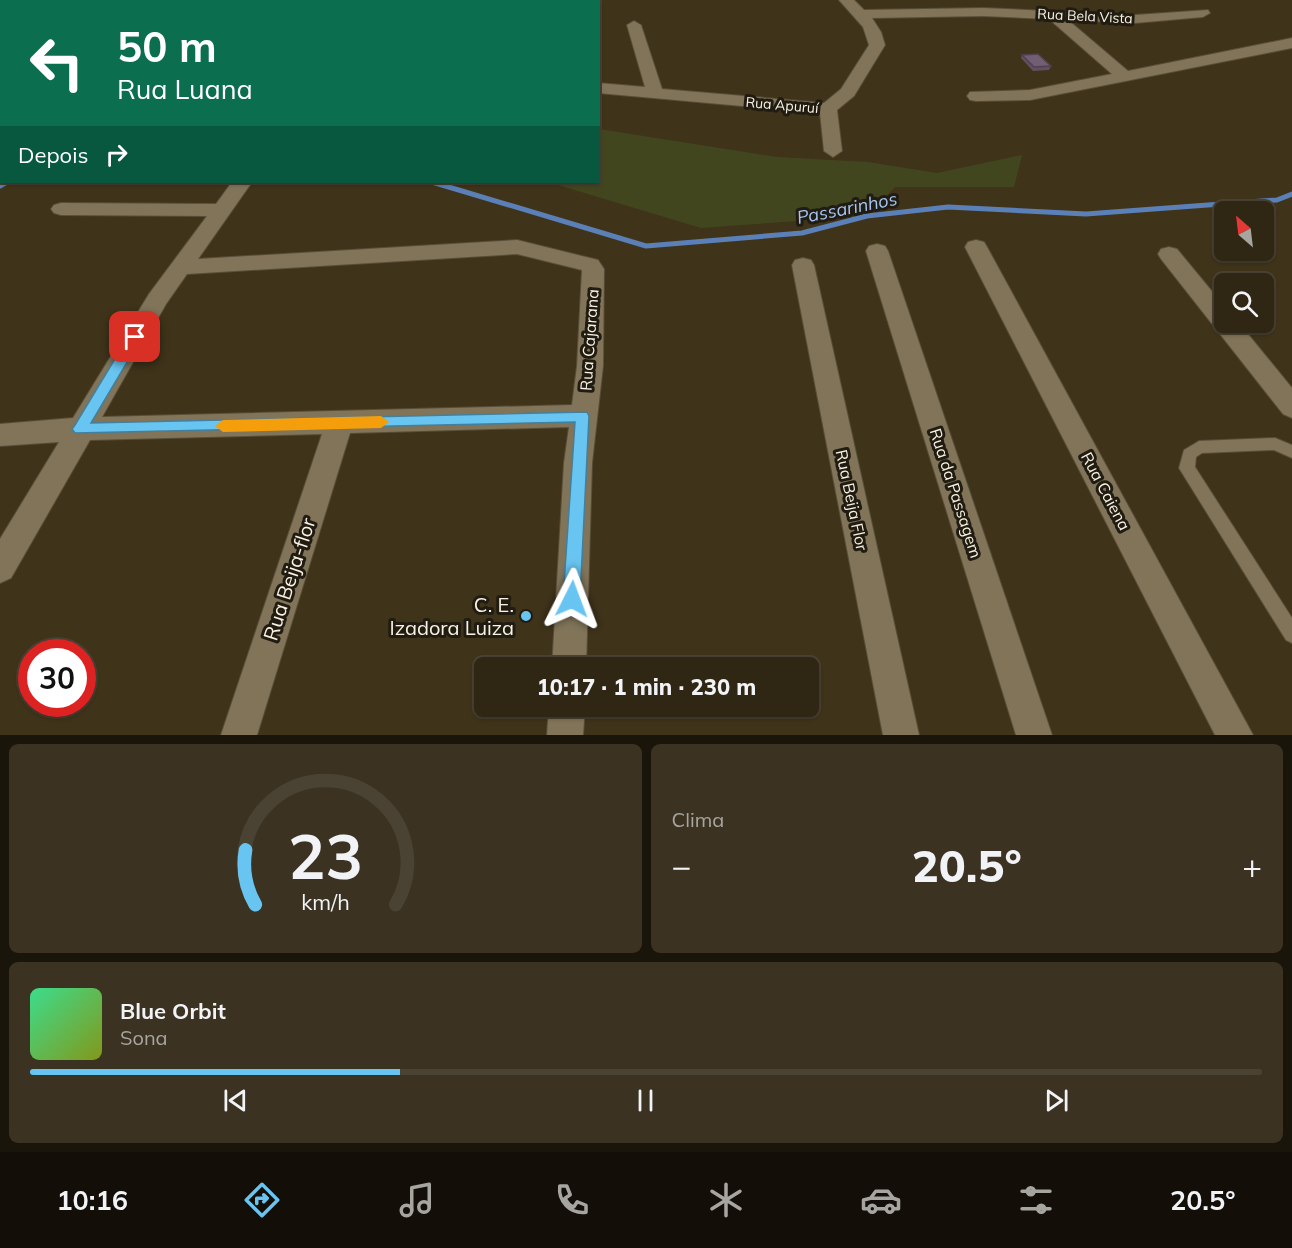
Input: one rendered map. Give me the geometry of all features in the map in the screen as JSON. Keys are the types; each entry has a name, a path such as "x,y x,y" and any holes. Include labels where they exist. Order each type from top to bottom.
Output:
{"street":[{"name":"Rua Apuruí","path":"600,88 802,108 828,108 848,92 877,45 877,38 846,0"},
{"name":"Rua Bela Vista","path":"859,14 983,12 1055,7 1082,17 1154,19 1203,13"},
{"path":"1055,7 1124,76"},
{"path":"634,25 655,93"},
{"path":"976,96 1030,95 1292,43"},
{"path":"828,108 833,151"},
{"path":"0,568 157,300 241,183"},
{"path":"61,209 224,210"},
{"name":"Rua Cajarana","path":"180,267 517,247 590,265 593,269 590,366 582,416 569,657"},
{"name":"Rua Caiena","path":"976,247 1235,735"},
{"name":"Rua da Passagem","path":"877,251 1034,735"},
{"path":"1169,254 1292,407"},
{"name":"Rua Beija Flor","path":"803,265 901,735"},
{"path":"0,435 80,429 582,416"},
{"name":"Rua Beija-flor","path":"239,735 339,423"},
{"path":"565,735 566,717"}],"lane":[{"path":"1292,452 1275,444 1198,447 1190,454 1187,468 1292,634"}],"green space":[{"path":"600,129 777,157 868,162 937,173 1022,155 1014,187 895,187 867,216 701,228 551,183 600,183"}],"building":[{"path":"1038,54 1051,66 1034,67 1022,55"}],"waterway":[{"name":"Passarinhos","path":"0,186 5,183"},
{"name":"Passarinhos","path":"435,183 646,246 802,233 867,216 948,207 1086,214 1277,200 1292,194"}],"slow traffic":[{"path":"223,426 381,422"}],"place":[{"name":"C. E. Izadora Luiza","path":"526,616"}],"route":[{"path":"135,337 80,429 582,416 572,599"}]}
